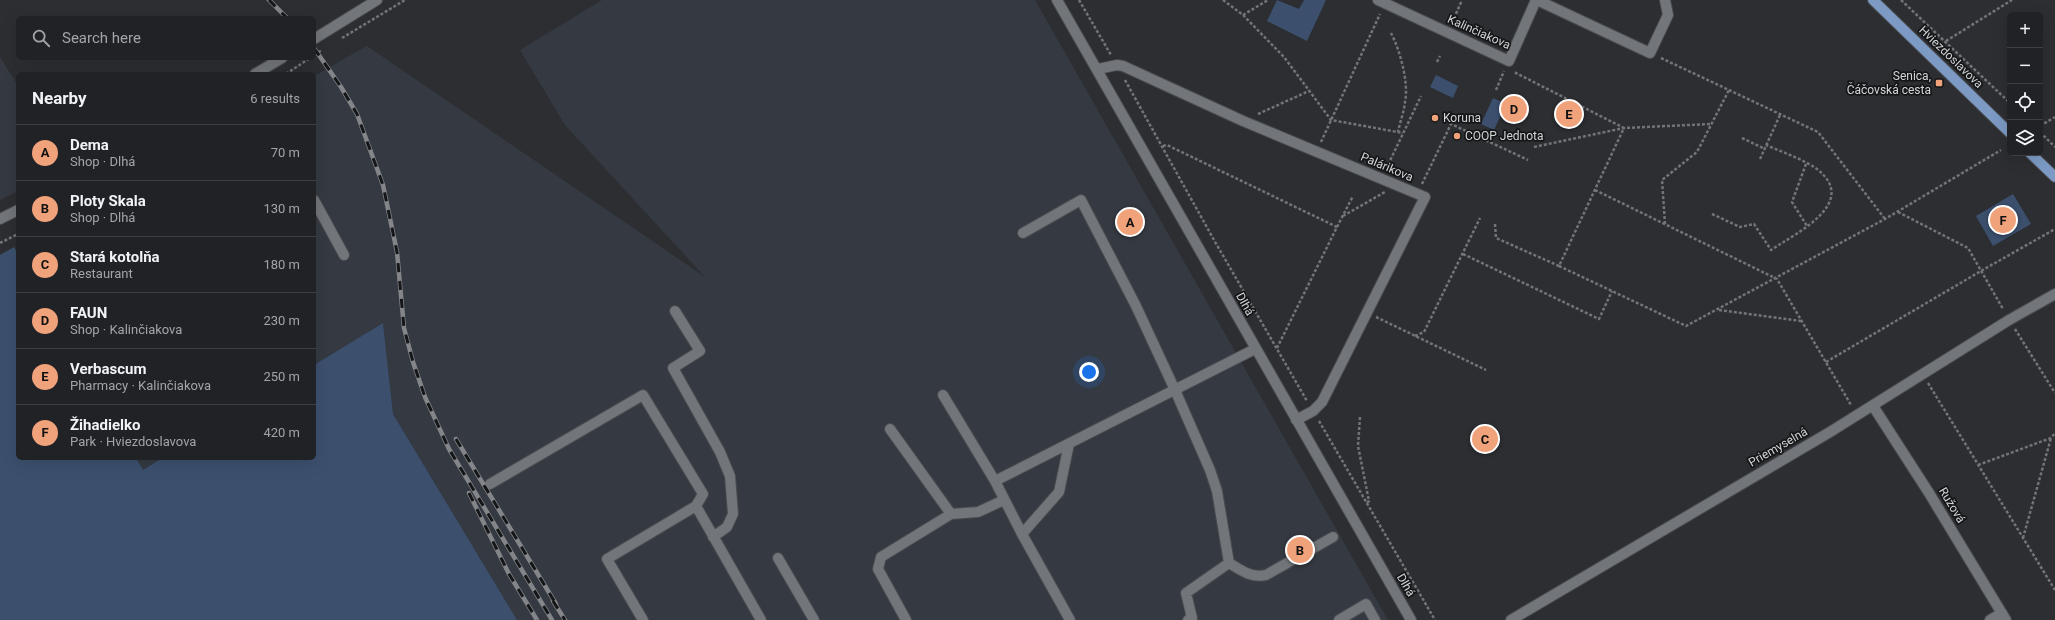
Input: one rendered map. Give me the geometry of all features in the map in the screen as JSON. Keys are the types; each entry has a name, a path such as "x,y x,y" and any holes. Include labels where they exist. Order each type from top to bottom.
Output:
{"main road":[{"name":"Hviezdoslavova","path":"1873,0 2007,131"},
{"path":"2033,156 2055,177"}],"street":[{"path":"316,38 377,0"},
{"name":"Dlhá","path":"1057,0 1411,620"},
{"path":"1537,0 1650,53 1668,15 1665,0"},
{"name":"Kalinčiakova","path":"1381,2 1447,32 1507,64 1537,0"},
{"path":"258,72 279,60"},
{"path":"1098,70 1117,65"},
{"name":"Palárikova","path":"1117,65 1243,121 1425,197 1322,402 1313,410 1296,420"},
{"path":"1023,233 1081,200 1136,306 1175,390 1217,491 1229,564"},
{"path":"316,204 344,255"},
{"path":"0,219 16,211"},
{"name":"Priemyselná","path":"1511,620 1874,406 2009,320 2055,294"},
{"path":"675,310 700,350 673,368 720,452 730,476 733,514 727,527 713,537"},
{"path":"995,481 1255,349"},
{"path":"490,484 643,395 703,494 696,506 606,559 643,620"},
{"path":"943,396 995,481 1022,534 1070,620"},
{"name":"Ružová","path":"1874,406 2004,617"},
{"path":"890,429 951,514"},
{"path":"1022,534 1058,492 1069,444"},
{"path":"906,620 878,569 881,557 951,514 978,512 1004,500"},
{"path":"696,506 761,620"},
{"path":"1229,564 1249,575 1258,577 1266,575 1333,537"},
{"path":"778,558 814,620"},
{"path":"1188,620 1192,618 1186,593 1229,564"},
{"path":"1339,620 1366,604 1375,620"},
{"path":"1990,620 2004,617"}],"path":[{"path":"336,42 405,0"},
{"path":"1079,0 1277,348 1435,620"},
{"path":"1223,0 1243,15 1284,57 1330,120 1403,133"},
{"path":"1243,15 1268,0"},
{"path":"1447,32 1462,0"},
{"path":"1901,0 2007,100"},
{"name":"Hviezdoslavova","path":"1946,41 2012,0"},
{"path":"1316,151 1381,2"},
{"path":"1391,33 1397,44 1401,60 1406,101 1398,132"},
{"path":"316,54 324,49"},
{"path":"1650,53 1818,132 1885,219"},
{"path":"1437,62 1440,56"},
{"path":"289,72 307,60"},
{"path":"1496,90 1507,64 1624,128"},
{"path":"1665,224 1662,180 1697,152 1729,90"},
{"path":"1243,121 1309,92"},
{"path":"1382,178 1421,96"},
{"path":"1760,159 1780,114"},
{"path":"2043,124 2055,117"},
{"path":"1418,193 1451,124 1528,160"},
{"path":"1534,147 1624,128 1711,124"},
{"path":"1559,266 1624,128"},
{"path":"2043,135 2055,147"},
{"path":"1742,138 1765,149"},
{"path":"1163,146 1167,145 1337,227"},
{"path":"1712,214 1740,227 1754,224 1771,250 1807,226 1827,208 1831,200 1832,191 1824,176 1815,168 1766,145"},
{"path":"1495,224 1496,238 1686,326 1777,279 1898,212 2001,150"},
{"path":"1806,164 1792,202 1807,226"},
{"path":"1343,216 1398,185"},
{"path":"1595,190 1777,279 1857,416"},
{"path":"1277,348 1353,196"},
{"path":"1898,212 1968,248 2009,320 2055,393"},
{"path":"1415,336 1424,332 1480,218"},
{"path":"1826,362 2055,229"},
{"path":"0,243 16,235"},
{"path":"1463,254 1599,319 1612,291"},
{"path":"1718,310 1802,321"},
{"path":"1367,313 1486,370"},
{"path":"1923,374 2055,590"},
{"path":"1360,416 1358,446 1369,501 1367,504"},
{"path":"2023,538 2051,438 2055,433"},
{"path":"1978,465 2051,438"}],"shaded area":[{"path":"602,0 1035,0 1388,620 517,620 393,414 383,323 316,364 316,75 367,46 705,277 565,125 520,50"},
{"path":"1277,0 1299,9 1304,0 1326,0 1307,41 1267,21"},
{"path":"0,57 16,83 16,192 0,200"},
{"path":"1436,75 1458,86 1453,98 1430,87"},
{"path":"1493,98 1506,104 1494,130 1481,124"},
{"path":"2013,194 2031,224 1993,246 1976,216"},
{"path":"14,247 16,250 16,460 137,460 143,470 159,460 316,460 316,364 383,323 393,414 517,620 0,620 0,255"},
{"path":"137,460 159,460 143,470"}],"railway":[{"path":"269,0 285,16"},
{"path":"316,51 341,87 357,114 383,185 397,252 404,328 413,362 425,397 449,449 552,620"},
{"path":"456,439 556,604"},
{"path":"469,493 509,574 537,620"},
{"path":"553,601 565,620"}],"place":[{"name":"Senica, Čáčovská cesta","path":"1939,83"},
{"name":"FAUN","path":"1514,109"},
{"name":"Verbascum","path":"1569,114"},
{"name":"Koruna","path":"1435,118"},
{"name":"COOP Jednota","path":"1457,136"},
{"name":"Žihadielko","path":"2003,220"},
{"name":"Dema","path":"1130,222"},
{"name":"Stará kotolňa","path":"1485,439"},
{"name":"Ploty Skala","path":"1300,550"}]}
